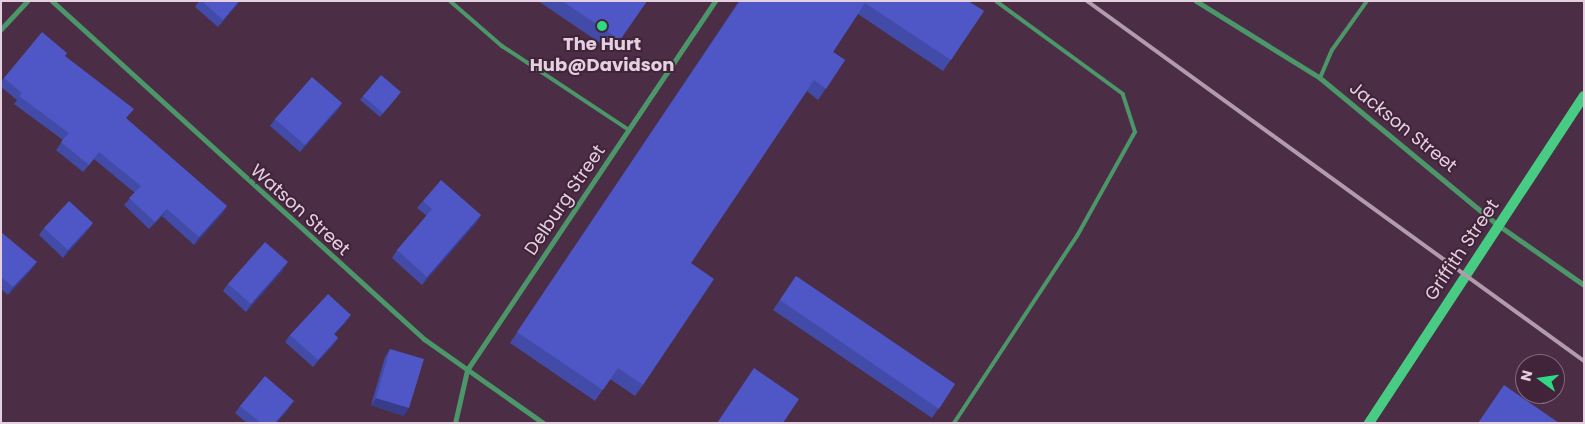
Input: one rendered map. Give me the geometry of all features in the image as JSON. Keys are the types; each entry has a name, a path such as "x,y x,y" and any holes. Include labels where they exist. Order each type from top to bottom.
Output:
{"main road":[{"name":"Griffith Street","path":"1369,423 1584,96"}],"street":[{"path":"1,29 27,1"},
{"name":"Watson Street","path":"52,1 424,339 543,423"},
{"name":"Delburg Street","path":"455,423 466,370 716,1"},
{"name":"Jackson Street","path":"1196,1 1320,78 1498,225 1584,285"}],"lane":[{"path":"450,1 502,46 628,130"},
{"path":"954,423 1078,236 1135,132 1123,94 996,1"},
{"path":"1320,78 1332,50 1367,1"}],"building":[{"path":"202,1 239,1 223,20"},
{"name":"The Hurt Hub@Davidson","path":"562,1 647,1 620,40"},
{"path":"740,1 968,1 984,11 951,60 865,3 833,52 845,60 826,89 814,80 691,263 714,279 643,385 618,368 603,390 517,332"},
{"path":"42,32 67,53 65,56 134,109 126,118 227,206 199,237 167,209 155,222 129,198 141,186 99,152 89,165 61,142 69,133 19,96 22,93 4,78"},
{"path":"381,75 401,92 383,113 363,96"},
{"path":"312,77 342,103 305,145 275,119"},
{"path":"441,180 481,215 427,277 397,250 432,209 423,201"},
{"path":"69,201 93,223 68,250 44,228"},
{"path":"1,232 37,262 13,287 1,277"},
{"path":"265,242 288,262 251,304 228,284"},
{"path":"796,276 955,384 939,409 780,300"},
{"path":"328,294 351,315 334,334 338,338 318,360 290,335"},
{"path":"390,349 424,359 409,408 376,398"},
{"path":"754,368 799,399 783,423 717,423"},
{"path":"265,376 294,401 275,423 261,423 240,406"},
{"path":"1504,385 1515,393 1515,404 1532,404 1559,423 1478,423"}],"railway":[{"path":"1087,1 1584,361"}],"place":[{"name":"The Hurt Hub@Davidson","path":"602,26"}]}
